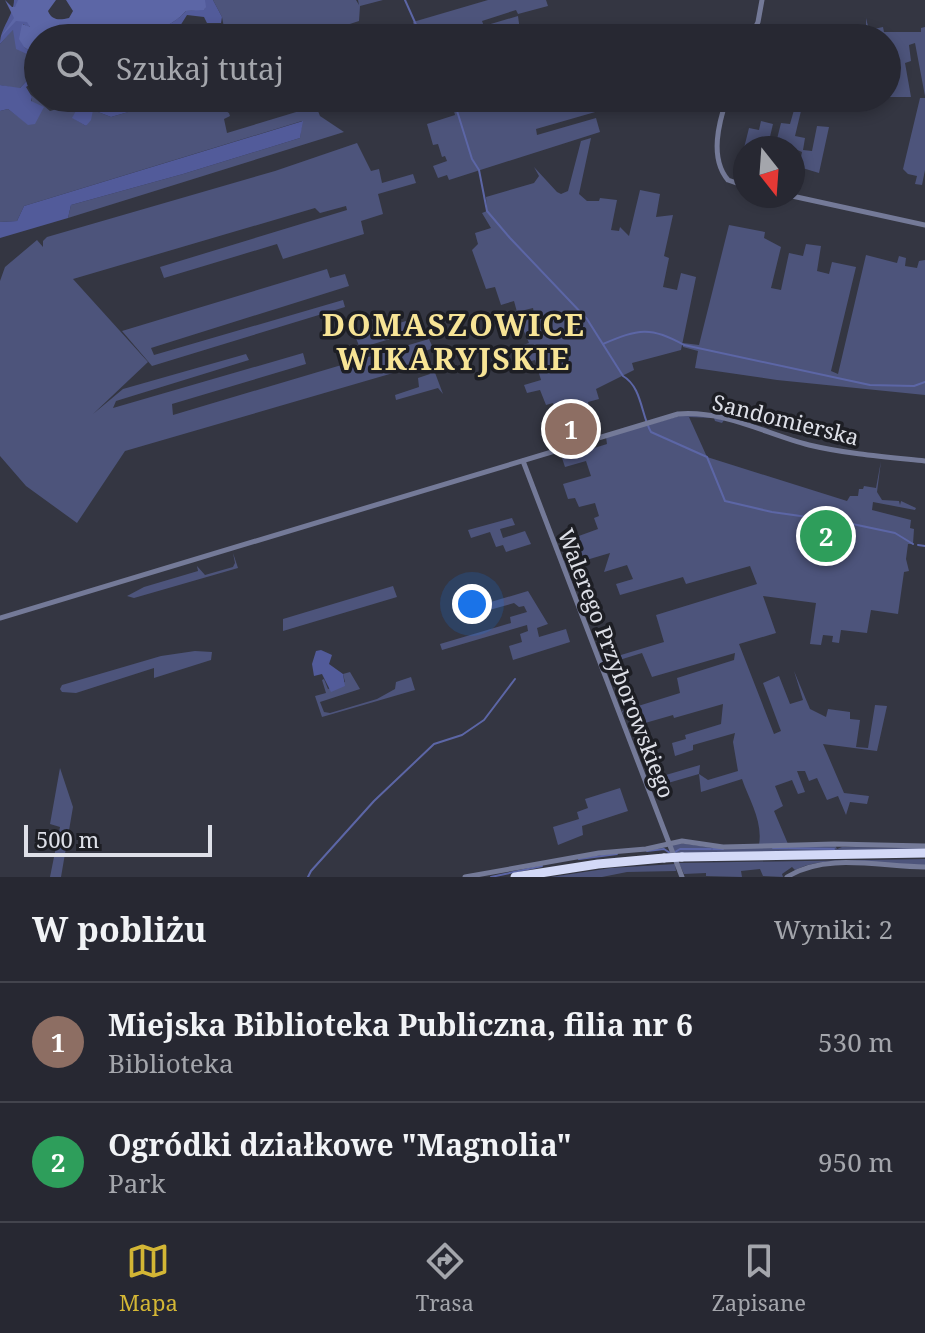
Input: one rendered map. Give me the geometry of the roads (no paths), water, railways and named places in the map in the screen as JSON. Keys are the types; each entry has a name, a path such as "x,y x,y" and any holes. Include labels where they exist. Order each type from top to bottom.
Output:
{"highway":[{"path":"515,877 581,866 683,859 857,852 925,855"},
{"path":"537,877 665,860"}],"street":[{"path":"757,24 762,0"},
{"path":"723,112 717,133 720,165 727,178 733,181"},
{"path":"805,199 925,225"},
{"name":"Sandomierska","path":"523,461 687,413 720,416 821,448 925,461"},
{"path":"0,618 523,461"},
{"name":"Walerego Przyborowskiego","path":"523,461 682,877"},
{"path":"465,877 685,841 728,847 857,852 925,846"},
{"path":"787,877 804,867 818,865 925,867"}],"waterway":[{"path":"405,0 416,24"},
{"path":"457,112 472,159 479,170 487,211 587,319 638,394 651,432 707,457 725,501 895,533 913,544"},
{"path":"603,344 626,335 653,332 684,345 870,385 914,386 925,382"},
{"path":"918,545 925,546"},
{"path":"308,877 374,801 434,744 462,735 484,720 515,679"},
{"path":"773,848 788,848"},
{"path":"789,848 834,849"},
{"path":"647,851 664,849 670,853"},
{"path":"675,852 680,849 711,849"},
{"path":"713,849 723,849"},
{"path":"579,859 617,854"},
{"path":"491,877 542,866"}],"place":[{"name":"Miejska Biblioteka Publiczna, filia nr 6","path":"571,429"},
{"name":"Ogródki działkowe \"Magnolia\"","path":"826,536"}],"district":[{"name":"DOMASZOWICE WIKARYJSKIE","path":"454,341"}]}
